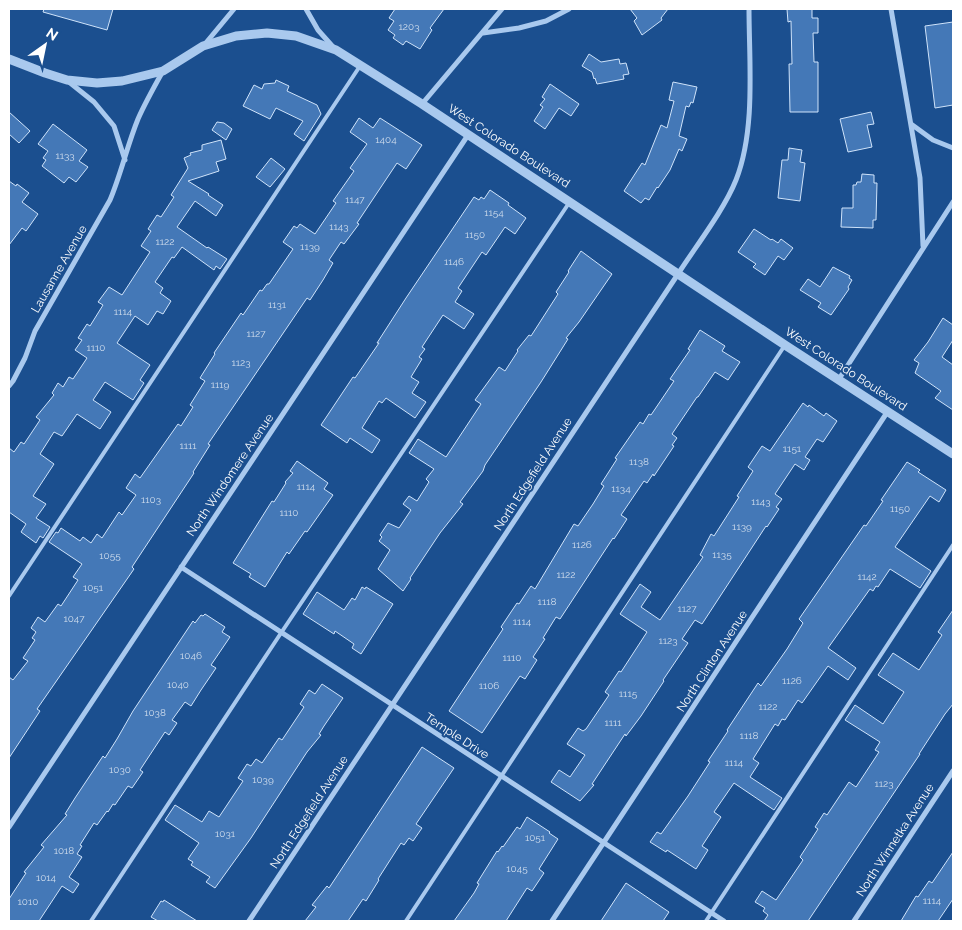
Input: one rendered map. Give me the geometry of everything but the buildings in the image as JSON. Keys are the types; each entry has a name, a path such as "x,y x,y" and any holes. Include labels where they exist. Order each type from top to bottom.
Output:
{"street":[{"path":"203,46 234,9"},
{"path":"306,9 318,30 336,50"},
{"path":"422,104 502,9"},
{"path":"482,33 519,28 546,21 570,9"},
{"name":"North Edgefield Avenue","path":"249,921 723,204 736,180 743,155 748,122 750,94 749,9"},
{"path":"891,9 920,178 923,246"},
{"name":"West Colorado Boulevard","path":"9,59 66,80 97,83 122,81 163,71 203,46 236,36 267,33 296,36 336,50 422,104 953,454"},
{"name":"Lausanne Avenue","path":"9,386 14,381 25,358 35,331 110,200 137,121 148,96 163,71"},
{"path":"66,80 94,102 114,126 125,160"},
{"path":"911,124 933,140 953,148"},
{"name":"North Windomere Avenue","path":"9,827 468,135"},
{"path":"839,379 953,202"},
{"name":"North Clinton Avenue","path":"552,921 888,411"},
{"name":"Temple Drive","path":"181,566 724,921"},
{"name":"North Winnetka Avenue","path":"854,921 953,771"}],"lane":[{"path":"9,596 360,66"},
{"path":"91,921 570,201"},
{"path":"406,921 786,345"},
{"path":"706,921 953,545"}]}
